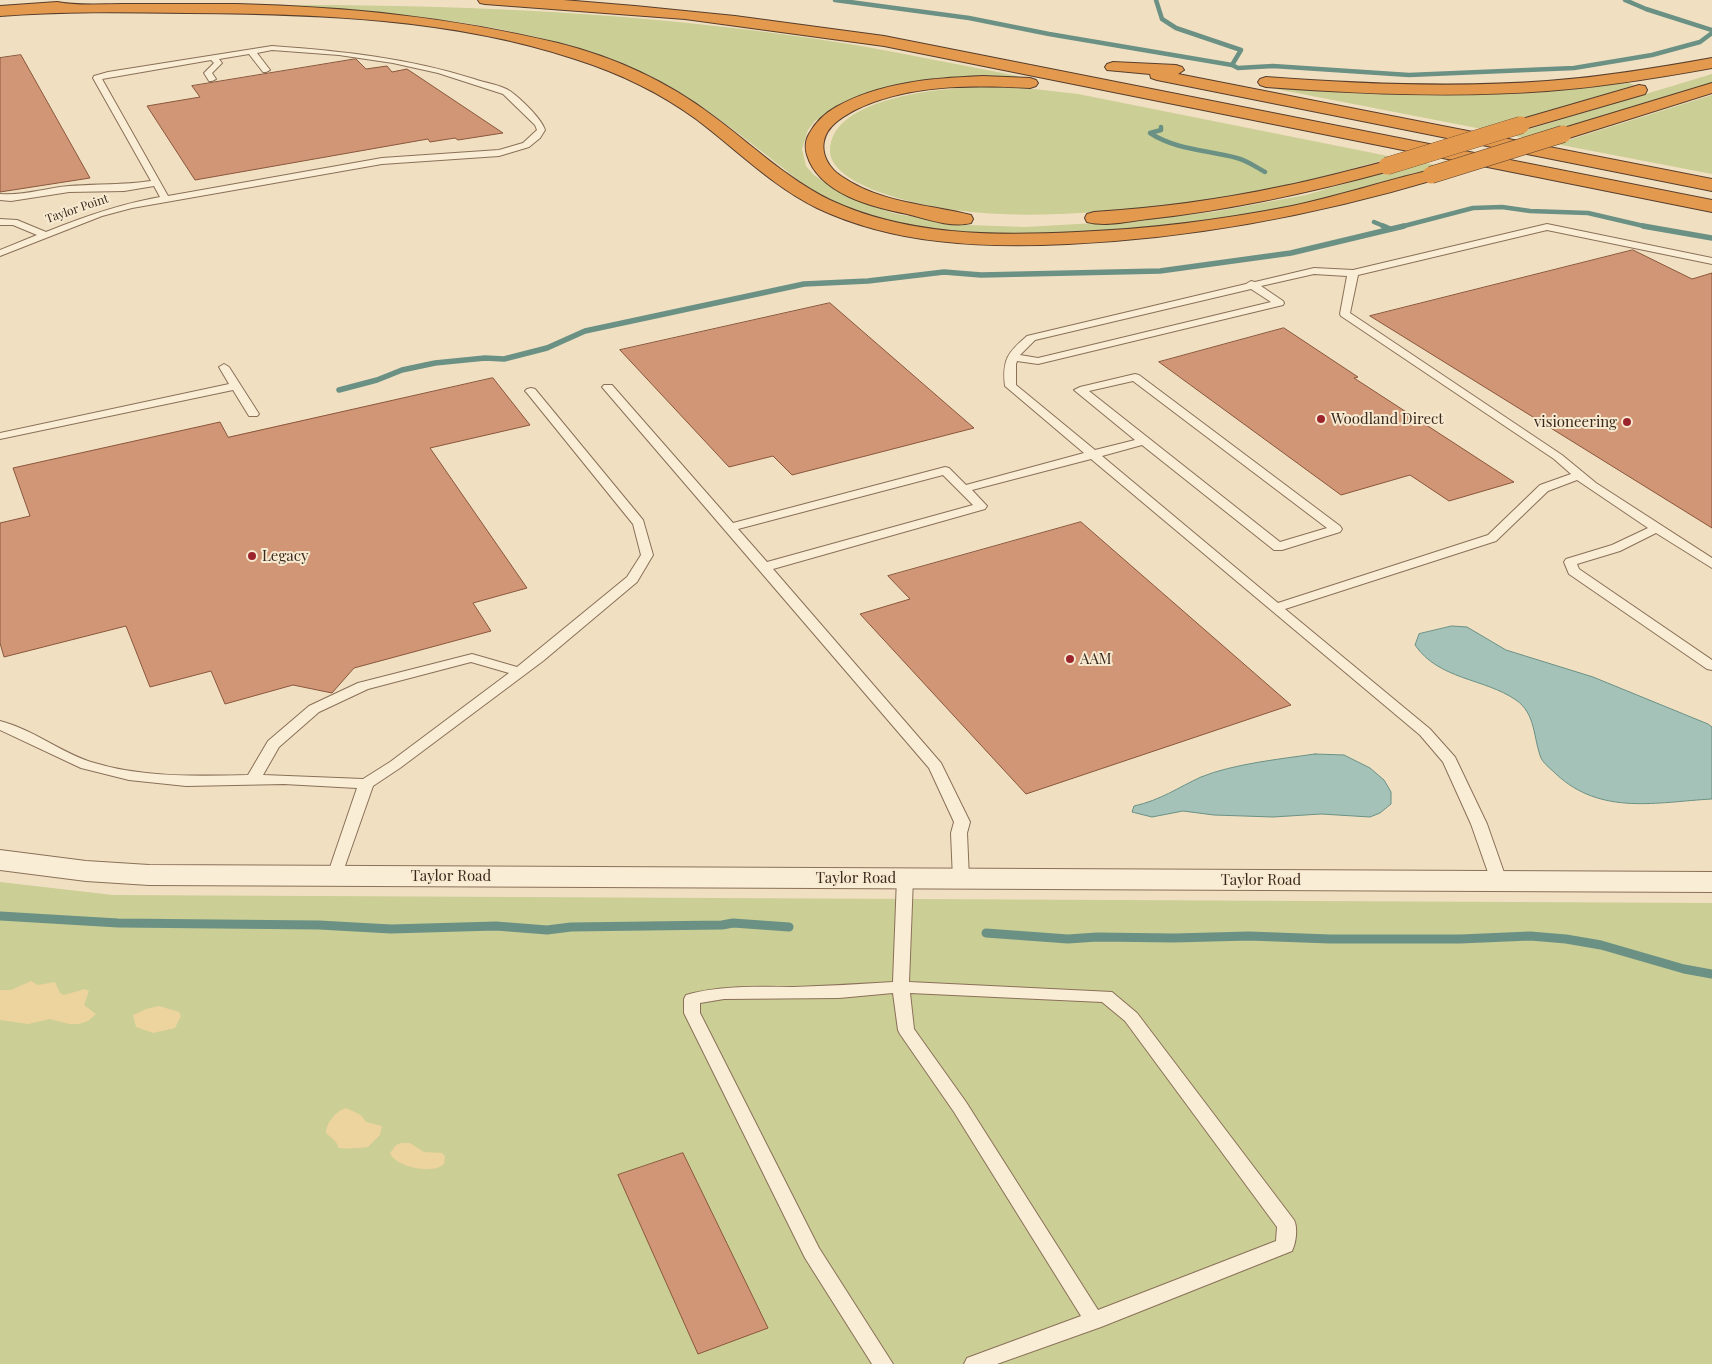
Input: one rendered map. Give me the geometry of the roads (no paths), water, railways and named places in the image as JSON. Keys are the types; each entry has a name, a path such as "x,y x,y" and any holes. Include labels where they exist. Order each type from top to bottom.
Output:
{"highway":[{"path":"0,11 186,0"},
{"path":"485,0 664,12 802,28 932,50 1712,206"},
{"path":"39,8 230,9 335,12 433,22 530,41 608,64 671,95 702,115 798,189 826,205 890,227 967,238 1034,239 1112,236 1203,227 1323,206 1431,175 1712,88"},
{"path":"1094,63 1712,185"},
{"path":"1113,66 1166,68 1267,82 1336,87 1444,90 1589,83 1712,64"},
{"path":"1076,219 1174,211 1242,201 1306,188 1387,166 1712,64"},
{"path":"979,220 923,213 891,206 859,194 832,178 823,170 814,153 816,136 821,128 841,111 872,98 914,87 977,81 1041,83 1201,113 1271,118"}],"street":[{"name":"Taylor Road","path":"0,860 60,869 112,873 334,876 1712,882"}],"lane":[{"name":"Taylor Point","path":"0,253 43,234 99,214 166,198 382,160 492,154 531,142 541,130 539,124 506,92 440,71 393,61 338,53 272,48 251,51"},
{"path":"166,198 97,78 108,74 251,51 266,70"},
{"path":"212,78 208,73 218,63 213,57"},
{"path":"0,197 11,198 69,189 124,188 157,183"},
{"path":"0,222 14,222 43,234"},
{"path":"1499,881 1479,824 1450,760 1425,732 1011,386 1008,367 1016,350 1031,338 1045,334 1251,284 1314,271 1353,273 1547,228 1712,261"},
{"path":"1353,273 1345,314 1558,457 1592,486 1712,564"},
{"path":"1013,357 1038,361 1279,303 1251,284"},
{"path":"224,367 253,414"},
{"path":"1135,376 1336,529 1278,547 1144,441 1080,390 1135,376"},
{"path":"0,436 236,386"},
{"path":"608,387 936,766 962,822 959,833 961,879"},
{"path":"334,876 366,784 518,672 632,579 647,555 639,523 531,391"},
{"path":"964,489 1144,441"},
{"path":"730,528 945,471 981,506 764,566"},
{"path":"1276,608 1492,538 1544,488 1579,475"},
{"path":"1657,528 1616,548 1570,562 1573,571 1712,666"},
{"path":"253,779 273,744 314,709 363,686 472,658 518,672"},
{"path":"0,725 86,765 129,775 186,781 284,779 366,784"},
{"path":"905,878 901,987 906,1030 960,1107 1094,1321"},
{"path":"883,1364 812,1253 692,1013 692,998 724,993 839,992 901,987 1106,996 1132,1017 1220,1138 1287,1225 1285,1246 1094,1321 974,1364"}],"water":[{"path":"1452,626 1467,627 1506,650 1593,677 1708,724 1712,727 1712,799 1630,803 1592,796 1573,787 1542,760 1531,719 1516,700 1436,665 1425,657 1415,645 1419,634"},
{"path":"1315,754 1344,755 1370,768 1384,780 1391,792 1391,804 1380,813 1370,817 1321,814 1273,817 1214,815 1183,811 1152,817 1132,812 1134,806 1161,797 1214,772 1257,762"}],"waterway":[{"path":"835,0 969,18 1049,34 1232,65"},
{"path":"1156,0 1162,19 1176,28 1241,50 1232,65"},
{"path":"1625,0 1646,9 1712,30"},
{"path":"1232,65 1238,68 1273,66 1409,75 1574,68 1652,55 1700,42 1712,33"},
{"path":"1161,127 1161,130 1150,133 1170,143 1240,159 1265,172"},
{"path":"1402,226 1473,208 1502,207 1530,211 1588,213 1646,226"},
{"path":"1374,222 1386,227"},
{"path":"1383,226 1390,229"},
{"path":"339,390 377,380 402,370 435,363 485,358 504,359 547,348 585,331 804,284 868,281 944,272 981,275 1160,271 1291,253 1402,226"},
{"path":"1646,226 1712,238"},
{"path":"0,916 118,923 319,925 391,929 496,926 547,930 571,927 722,925 733,923 789,927"},
{"path":"986,933 1068,939 1097,937 1174,938 1249,936 1330,939 1460,939 1530,936 1566,939 1601,945 1684,969 1712,974"}],"place":[{"name":"Woodland Direct","path":"1321,419"},
{"name":"visioneering","path":"1627,422"},
{"name":"Legacy","path":"252,556"},
{"name":"AAM","path":"1070,659"}]}
